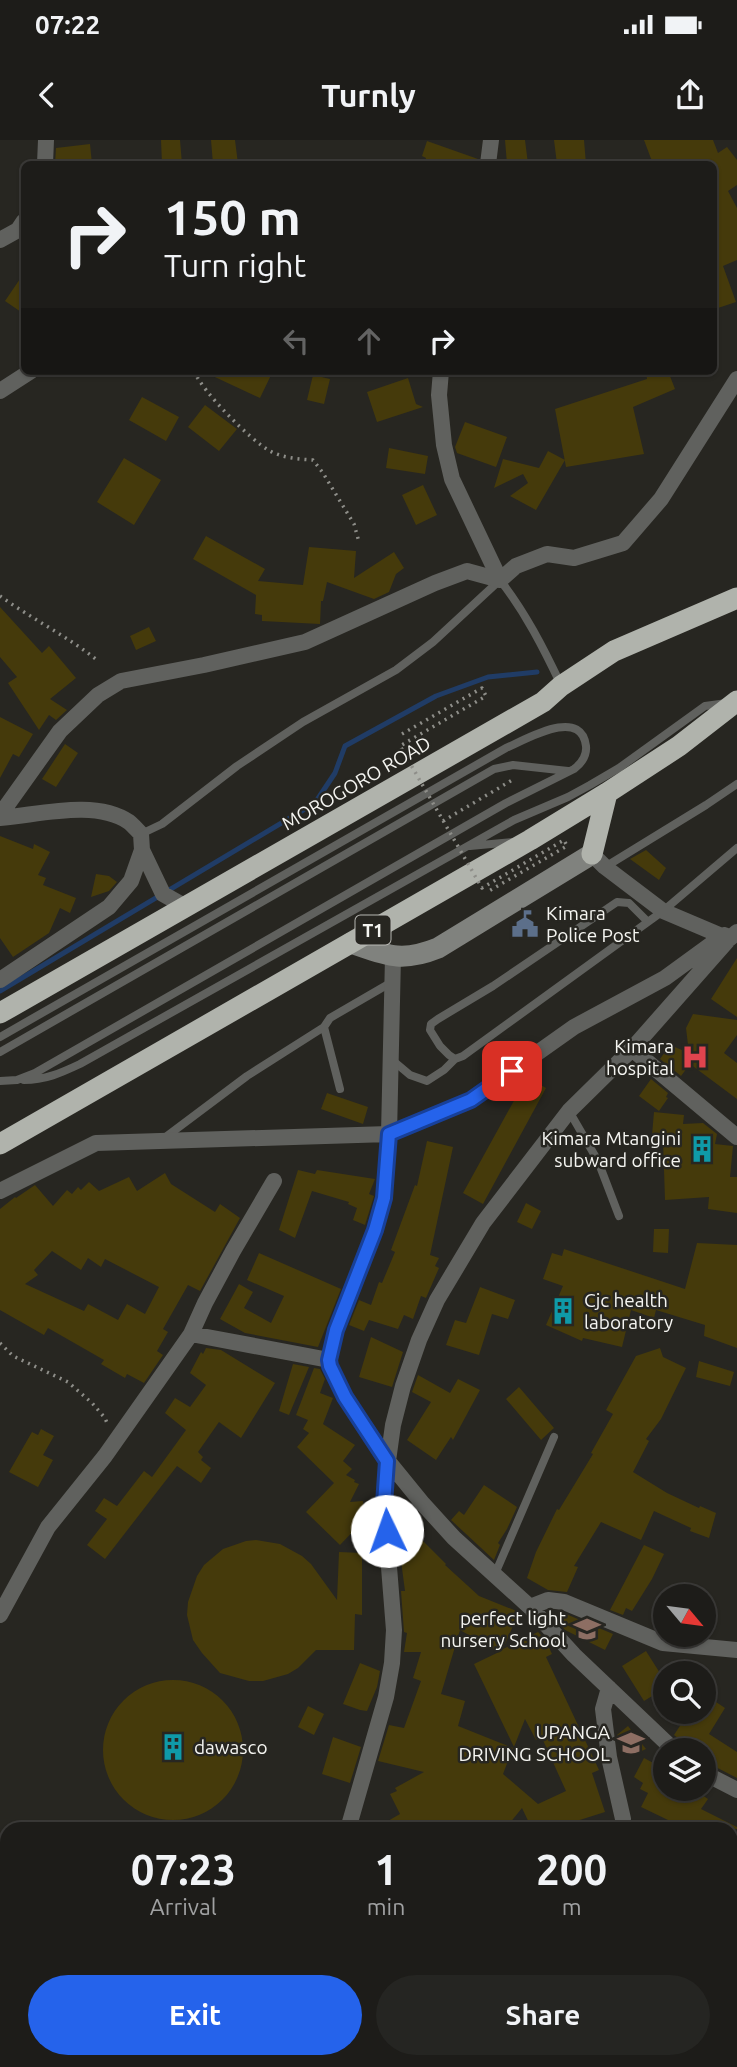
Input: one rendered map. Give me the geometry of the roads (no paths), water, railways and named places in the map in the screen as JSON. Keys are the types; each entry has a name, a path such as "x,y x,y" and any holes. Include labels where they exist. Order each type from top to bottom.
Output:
{"highway":[{"name":"MOROGORO ROAD","path":"0,1013 543,702 561,686 614,651 737,598"},
{"name":"T1","path":"0,1144 530,840 679,746 737,701"},
{"path":"598,860 607,793"}],"street":[{"path":"45,161 46,140"},
{"path":"488,161 491,140"},
{"path":"0,240 21,226"},
{"path":"0,391 25,375"},
{"path":"441,375 439,395 444,445 452,479 500,580"},
{"path":"500,580 516,566 547,554 574,558 623,543 661,499 737,379"},
{"path":"0,817 60,731 98,695 121,681 305,642 467,570 500,580"},
{"path":"0,817 82,809 107,812 130,822 163,894 186,907"},
{"path":"0,980 109,907 131,881 141,842"},
{"path":"351,943 393,957 412,957 438,948 598,860 663,911 731,933"},
{"path":"350,1822 386,1697 392,1663 394,1618 384,1504 387,1461 403,1386 419,1340 437,1300 483,1223 569,1111 632,1049 731,933"},
{"path":"0,1191 96,1143 389,1134 471,1100 574,1027 665,978 731,933"},
{"path":"393,957 389,1134 384,1198 375,1230 336,1330 330,1366 345,1397 387,1461 454,1538 530,1607 574,1655 661,1738"},
{"path":"632,1049 737,1137"},
{"path":"0,1615 48,1527 113,1446 191,1334 233,1251 274,1181"},
{"path":"191,1334 329,1360"},
{"path":"530,1607 548,1600 564,1602 663,1643 737,1650"},
{"path":"609,1688 603,1709 609,1757 623,1819"},
{"path":"716,1779 737,1790"}],"lane":[{"path":"141,842 237,766 303,722 396,670 433,642 500,580 519,604 561,686"},
{"path":"0,1082 55,1076 80,1064 514,820 590,785 619,768 705,706 737,701"},
{"path":"0,1037 506,748 555,727 570,727 583,737 586,748 583,760 574,769 506,803 35,1073 18,1080"},
{"path":"0,1052 494,769 513,765 562,772 574,769"},
{"path":"598,860 706,805 737,784"},
{"path":"467,846 530,840"},
{"path":"391,1059 410,1075 427,1081 663,911 737,848"},
{"path":"455,1059 440,1046 430,1030 431,1024 438,1018 493,986 617,902 629,903 648,922"},
{"path":"160,1140 247,1076 324,1027 330,1018 392,982"},
{"path":"324,1027 340,1090"},
{"path":"569,1111 598,1161 619,1216"},
{"path":"495,1574 554,1437"}],"waterway":[{"path":"0,991 315,803 335,773 345,746 436,696 488,677 537,672"}],"place":[{"name":"Kimara Police Post","path":"525,924"},
{"name":"Kimara hospital","path":"695,1057"},
{"name":"Kimara Mtangini subward office","path":"702,1149"},
{"name":"Cjc health laboratory","path":"563,1311"},
{"name":"perfect light nursery School","path":"587,1629"},
{"name":"UPANGA DRIVING SCHOOL","path":"631,1743"},
{"name":"dawasco","path":"173,1747"}]}
